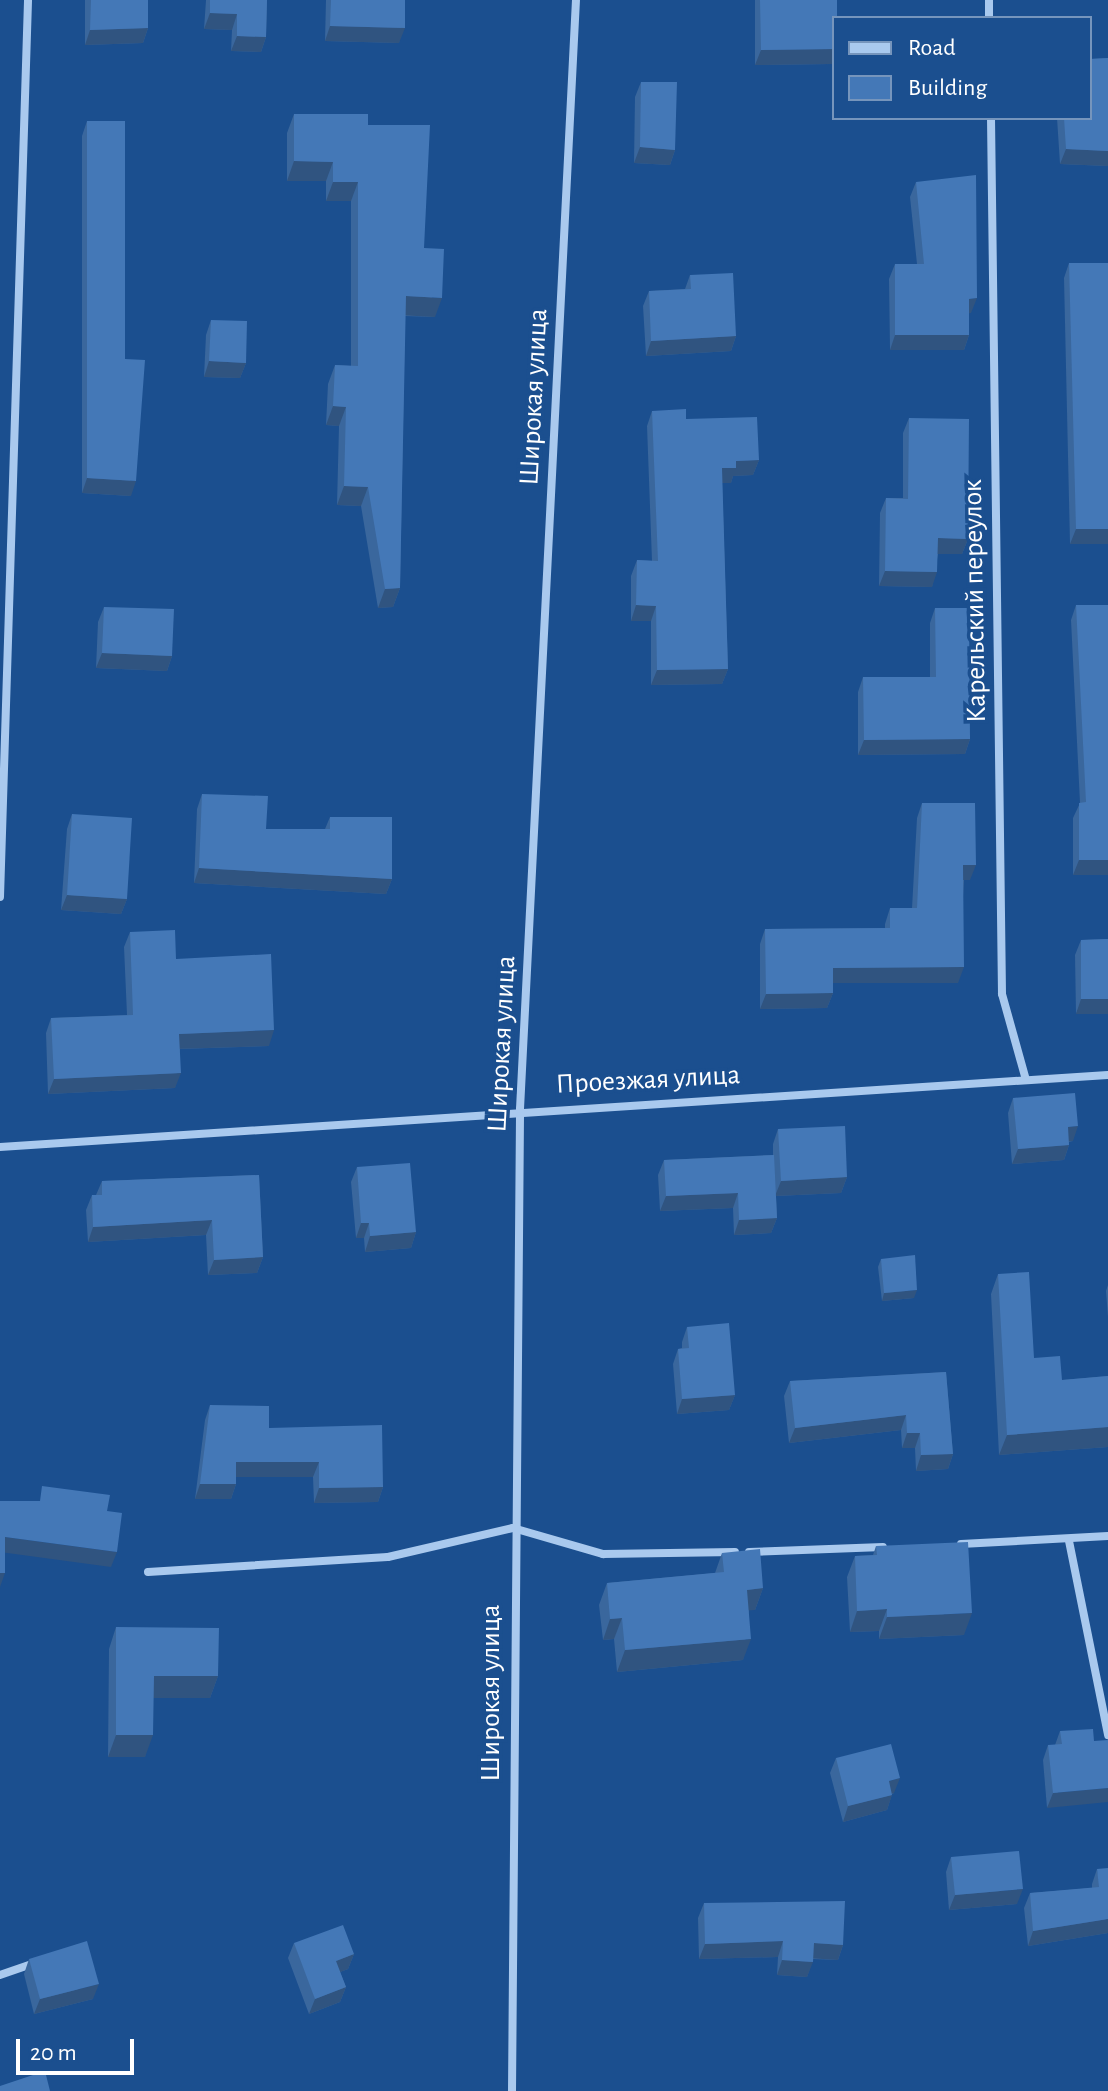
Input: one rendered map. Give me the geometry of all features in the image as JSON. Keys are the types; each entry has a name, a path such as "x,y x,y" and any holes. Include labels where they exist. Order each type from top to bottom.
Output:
{"street":[{"path":"0,897 28,0"},
{"name":"Широкая улица","path":"512,2091 513,1528 520,1109 576,0"},
{"name":"Карельский переулок","path":"991,120 1002,994 1026,1080"},
{"name":"Проезжая улица","path":"0,1147 520,1109 1108,1075"},
{"path":"148,1572 388,1557 513,1528 603,1554 900,1546"},
{"path":"946,1545 1069,1541 1108,1536"},
{"path":"1069,1541 1108,1735"},
{"path":"0,1975 39,1961"}],"building":[{"path":"91,0 148,0 148,28 90,30"},
{"path":"210,0 267,0 266,37 237,36 237,14 210,13"},
{"path":"331,0 405,0 405,28 330,26"},
{"path":"760,0 837,0 837,16 832,16 832,49 761,50"},
{"path":"1108,58 1108,151 1066,149 1064,120 1092,120 1092,59"},
{"path":"641,82 677,82 675,150 640,147"},
{"path":"294,114 368,114 368,125 430,125 424,248 444,249 442,298 406,296 400,588 385,589 368,487 344,486 346,407 333,406 335,365 358,366 358,182 333,182 333,162 294,161"},
{"path":"87,121 125,121 125,359 145,360 136,481 87,478"},
{"path":"976,175 977,298 969,299 969,335 895,335 895,264 924,264 916,182"},
{"path":"1069,263 1108,263 1108,529 1076,529"},
{"path":"733,273 736,336 651,341 649,291 691,289 690,275"},
{"path":"211,320 247,321 246,363 209,361"},
{"path":"686,409 686,419 757,417 759,460 736,461 736,468 722,468 728,669 657,670 656,606 636,605 637,560 658,561 652,411"},
{"path":"909,418 969,419 968,539 938,538 937,572 885,571 886,498 908,499"},
{"path":"1076,605 1108,605 1108,860 1079,860 1079,803 1086,802"},
{"path":"104,607 174,609 172,656 102,653"},
{"path":"935,608 969,608 970,739 864,740 863,677 936,677"},
{"path":"202,794 268,796 266,829 330,829 330,817 392,817 392,879 199,868"},
{"path":"922,803 975,803 976,865 963,865 964,967 833,968 833,993 766,994 765,929 890,928 890,908 917,908"},
{"path":"72,814 132,818 127,899 67,895"},
{"path":"175,930 176,959 271,954 274,1030 179,1034 181,1073 54,1079 51,1018 133,1015 130,932"},
{"path":"1108,939 1108,999 1081,999 1081,940"},
{"path":"1075,1093 1078,1126 1068,1127 1069,1145 1018,1149 1013,1098"},
{"path":"845,1126 847,1177 781,1181 778,1129"},
{"path":"774,1155 777,1218 739,1220 738,1193 666,1196 664,1160"},
{"path":"410,1163 416,1232 370,1236 369,1223 361,1223 357,1167"},
{"path":"259,1175 263,1257 214,1260 212,1220 93,1227 92,1195 102,1195 102,1181"},
{"path":"915,1255 917,1290 884,1293 881,1259"},
{"path":"1029,1272 1034,1358 1060,1356 1062,1380 1108,1376 1108,1427 1007,1435 998,1274"},
{"path":"729,1323 735,1395 682,1399 678,1349 689,1348 687,1327"},
{"path":"946,1372 953,1454 921,1455 920,1433 907,1433 906,1415 795,1428 790,1381"},
{"path":"210,1405 269,1406 269,1428 382,1425 383,1487 319,1488 319,1462 236,1462 236,1484 200,1484"},
{"path":"42,1486 110,1495 107,1511 122,1513 117,1552 5,1537 5,1573 0,1573 0,1501 40,1501"},
{"path":"968,1542 972,1613 887,1617 887,1609 857,1611 855,1556 877,1555 876,1546"},
{"path":"760,1549 763,1588 747,1590 751,1639 625,1650 622,1618 610,1619 607,1583 724,1572 722,1553"},
{"path":"116,1627 219,1628 218,1676 154,1676 153,1735 116,1735"},
{"path":"1093,1729 1094,1741 1108,1740 1108,1788 1053,1793 1048,1745 1062,1744 1060,1731"},
{"path":"891,1744 900,1778 889,1781 892,1795 848,1806 836,1758"},
{"path":"1019,1851 1023,1889 955,1895 951,1857"},
{"path":"1108,1868 1108,1919 1033,1931 1030,1893 1099,1887 1097,1869"},
{"path":"845,1901 843,1945 814,1943 813,1962 782,1960 783,1941 705,1944 704,1903"},
{"path":"343,1925 354,1954 336,1961 346,1987 315,1999 294,1943"},
{"path":"87,1941 99,1984 40,1999 29,1959"},
{"path":"45,2071 50,2091 0,2091 0,2086"}]}
